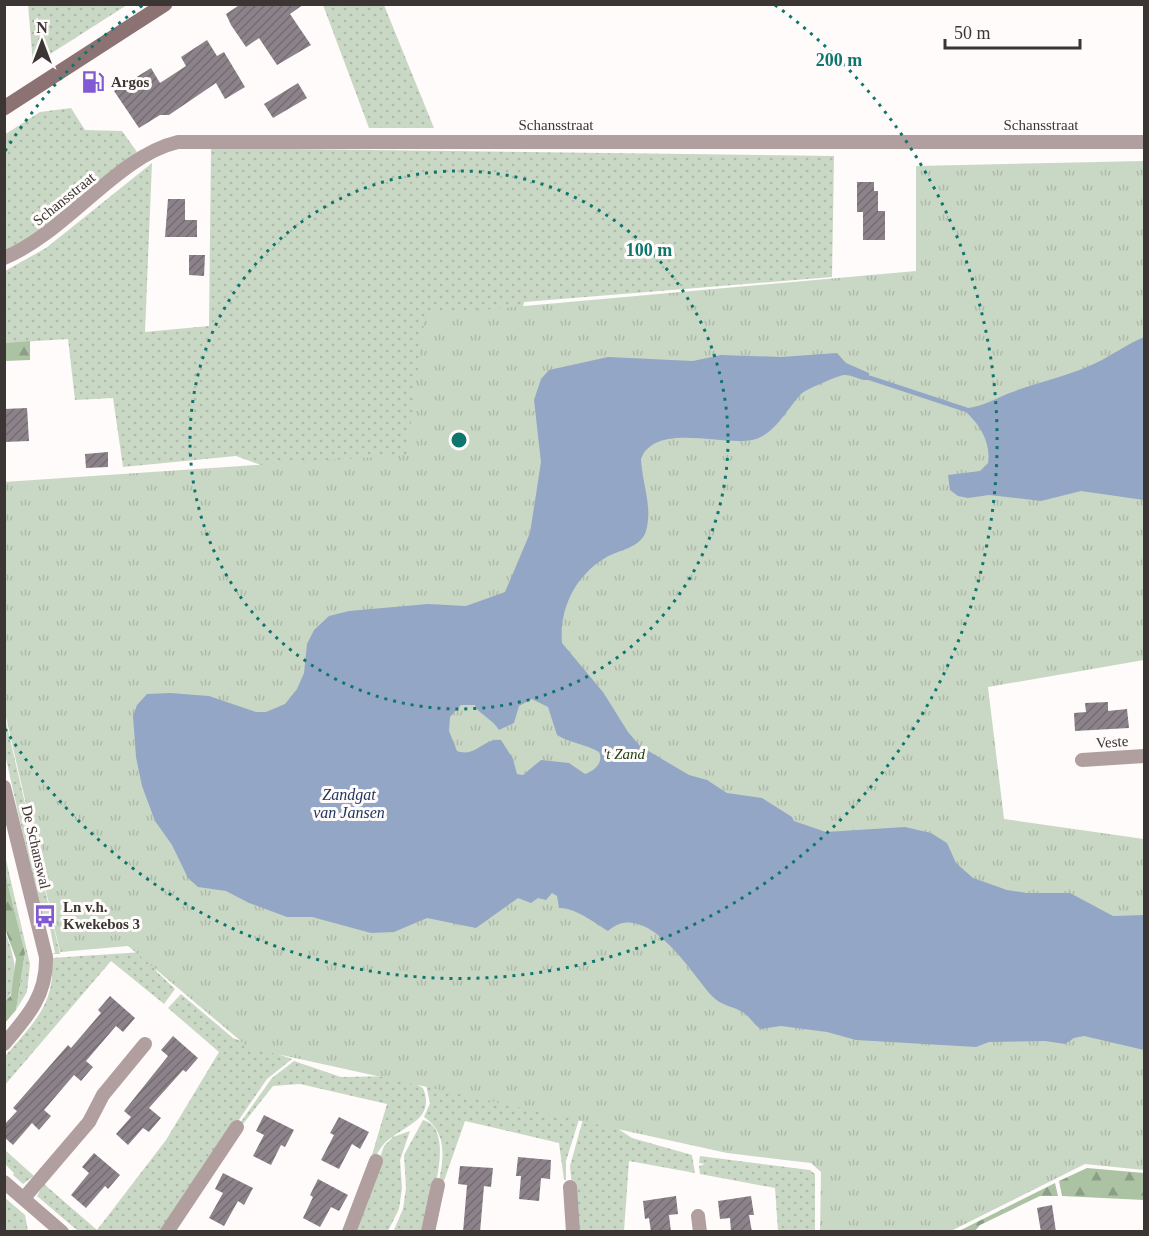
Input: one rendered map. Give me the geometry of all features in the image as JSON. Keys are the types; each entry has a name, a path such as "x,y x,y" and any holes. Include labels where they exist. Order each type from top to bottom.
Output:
{"main road":[{"path":"4,108 165,4"}],"street":[{"name":"Schansstraat","path":"4,258 28,248 146,153 178,142 1144,142"},
{"name":"Veste","path":"1082,760 1144,756"},
{"name":"De Schanswal","path":"4,787 7,810 46,957 44,987 33,1011 4,1044"},
{"path":"24,1198 89,1122 103,1095 145,1044"},
{"path":"167,1232 237,1127"},
{"path":"349,1232 376,1161"},
{"path":"4,1182 24,1198 54,1229"},
{"path":"428,1232 438,1185"},
{"path":"570,1187 573,1232"},
{"path":"698,1216 700,1232"}],"green space":[{"path":"28,4 127,4 127,5 33,65"},
{"path":"323,5 384,5 434,128 369,128"},
{"path":"71,108 85,130 122,131 137,152 35,237 5,252 4,135 40,112"},
{"path":"211,148 834,156 832,277 524,302 476,544 236,456 123,467 113,398 75,400 68,339 5,343 5,271 46,248 152,163 145,332 209,326"},
{"name":"'t Zand","path":"1144,161 1144,660 988,687 1004,819 1144,839 1144,1170 1085,1164 951,1231 820,1231 821,1172 811,1163 727,1153 249,1048 128,946 60,952 5,713 4,482 407,455 425,315 916,271 916,166"},
{"path":"30,341 30,360 5,361 5,343"},
{"path":"4,713 60,954 50,954 55,953 47,914 41,915 5,754"},
{"path":"4,851 30,964 27,992 16,1010 25,953 5,873"},
{"path":"5,873 25,953 16,1010 5,1023 5,1002 11,995 16,959 5,929"},
{"path":"4,929 15,967 14,985 5,1002"},
{"path":"143,952 157,972 175,989 164,1004 111,961 5,1085 5,1056 33,1023 46,1000 52,974 51,958"},
{"path":"181,994 233,1038 292,1059 267,1079 162,1231 78,1231 37,1196 44,1184 97,1230 166,1140 219,1052 168,1008"},
{"path":"294,1061 341,1077 402,1076 423,1088 426,1101 424,1111 410,1126 390,1138 376,1157 372,1155 387,1104 300,1084 273,1086 243,1124 240,1123 272,1078"},
{"path":"426,1085 581,1113 566,1161 566,1180 564,1180 559,1143 465,1121 444,1181 439,1181 442,1146 437,1130 424,1117 430,1103"},
{"path":"585,1112 600,1117 632,1138 692,1155 695,1173 629,1161 624,1231 576,1231 570,1166"},
{"path":"423,1120 433,1126 439,1138 440,1153 435,1188 423,1231 393,1232 403,1209 406,1188 404,1155"},
{"path":"410,1131 400,1160 402,1188 399,1209 388,1231 355,1232 384,1146 393,1137"},
{"path":"5,1150 34,1176 23,1184 5,1164"},
{"path":"700,1156 810,1170 815,1174 815,1231 778,1231 775,1188 700,1174 699,1166 705,1164 699,1163"},
{"path":"1087,1168 1144,1173 1144,1200 1062,1196 1059,1181"},
{"path":"1055,1183 1058,1196 1040,1196 980,1225 975,1231 959,1231"},
{"path":"4,1197 25,1215 28,1231 5,1231"}],"water":[{"path":"1144,337 1144,500 1081,491 1041,501 989,495 968,498 958,496 950,490 948,475 980,471 988,463 986,442 981,430 967,413 968,408 1089,366"},
{"name":"Zandgat van Jansen","path":"837,353 846,363 869,373 869,380 843,375 809,389 801,394 773,428 752,440 674,438 660,441 649,448 641,459 648,504 646,531 634,545 594,565 577,584 566,606 562,643 603,692 628,732 640,746 689,775 707,780 727,793 762,798 792,817 794,821 826,832 905,827 931,833 947,843 956,863 973,878 1007,890 1027,893 1070,893 1113,916 1144,915 1144,1050 1084,1036 1074,1038 1065,1044 1045,1041 989,1042 976,1047 856,1040 827,1032 781,1026 761,1029 744,1013 723,1004 712,996 667,942 652,931 637,924 623,923 608,931 578,913 559,908 557,896 552,893 546,900 538,898 531,903 518,898 476,928 427,918 394,932 371,933 312,917 287,917 249,903 226,891 198,887 188,878 172,845 155,821 142,786 136,757 133,716 137,705 147,694 209,696 256,712 266,712 285,704 297,689 304,673 307,644 314,630 329,616 349,611 428,604 466,606 505,592 530,533 541,462 534,400 541,379 549,370 608,357 693,361 721,355 781,357","holes":["532,699 548,707 557,735 599,752 599,763 592,771 585,774 569,763 541,760 523,775 517,774 513,759 501,740 490,741 470,752 457,751 449,731 450,717 461,705 475,705 499,730 514,723 519,706"]}],"building":[{"path":"241,4 304,4 290,14 311,45 277,65 259,38 246,47 226,14"},
{"path":"207,40 217,56 224,52 245,87 225,99 216,83 169,115 160,115 139,128 114,91 151,68 160,83 186,66 181,57"},
{"path":"298,83 307,98 273,118 264,104"},
{"path":"857,182 874,182 874,191 878,191 878,211 885,211 885,240 863,240 863,212 857,212"},
{"path":"168,199 185,199 185,220 197,220 197,237 165,237"},
{"path":"189,255 205,255 204,276 189,275"},
{"path":"27,408 29,441 4,442 4,409"},
{"path":"108,452 108,467 86,468 85,454"},
{"path":"1108,702 1108,711 1127,709 1129,728 1075,731 1074,713 1086,712 1085,703"},
{"path":"110,996 135,1018 123,1032 116,1026 86,1061 93,1067 81,1081 74,1075 44,1110 51,1116 39,1130 32,1123 13,1145 4,1137 4,1125 17,1111 13,1108 68,1045 71,1048 101,1013 98,1010"},
{"path":"173,1036 198,1058 186,1072 183,1070 149,1108 161,1118 149,1132 143,1128 128,1145 116,1134 131,1117 124,1111 168,1056 161,1050"},
{"path":"264,1115 294,1130 285,1147 281,1145 271,1165 253,1156 264,1135 256,1131"},
{"path":"339,1117 369,1132 360,1149 352,1144 339,1169 321,1160 334,1135 330,1133"},
{"path":"94,1153 120,1175 108,1189 105,1186 86,1208 71,1195 89,1173 82,1167"},
{"path":"518,1157 551,1160 550,1179 541,1178 539,1201 519,1199 521,1176 516,1176"},
{"path":"460,1166 493,1168 491,1187 484,1186 480,1232 463,1232 467,1185 458,1184"},
{"path":"223,1173 253,1188 244,1205 238,1201 224,1226 209,1218 223,1193 215,1189"},
{"path":"318,1179 348,1195 339,1211 331,1207 320,1227 303,1218"},
{"path":"676,1196 678,1214 669,1215 671,1232 651,1232 649,1218 645,1219 643,1201"},
{"path":"751,1196 754,1215 749,1215 752,1232 731,1232 730,1218 720,1219 718,1201"},
{"path":"1052,1205 1056,1232 1041,1232 1037,1208"}],"waterway":[{"path":"870,378 967,410"}],"place":[{"name":"Argos","path":"93,82"},
{"name":"Ln v.h. Kwekebos 3","path":"45,916"}]}
